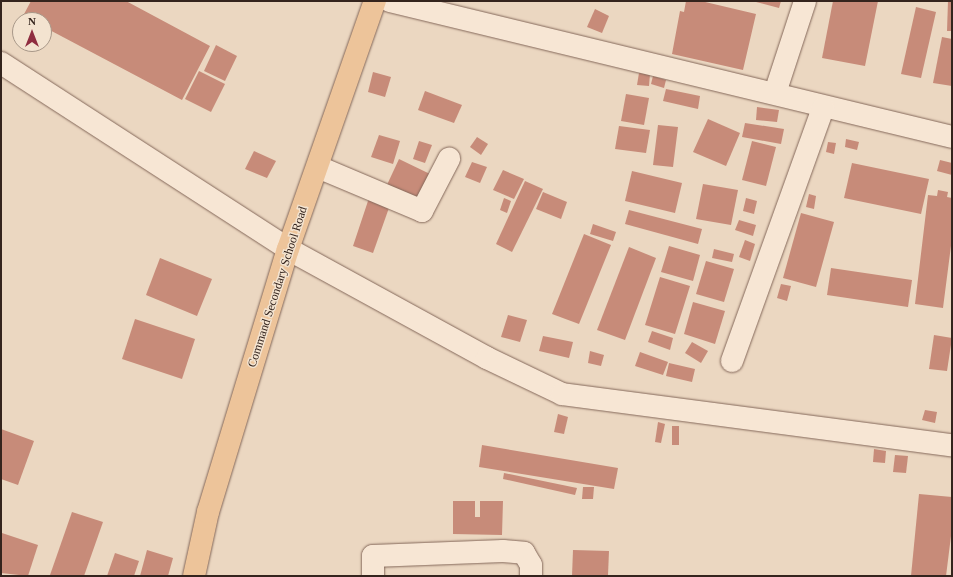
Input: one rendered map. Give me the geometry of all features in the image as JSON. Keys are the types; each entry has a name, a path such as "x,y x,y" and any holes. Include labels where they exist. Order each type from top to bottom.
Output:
{"main road":[{"name":"Command Secondary School Road","path":"194,576 208,512 288,249 318,167 374,1"}],"street":[{"path":"390,1 775,93 823,108 952,137"},
{"path":"775,93 805,1"},
{"path":"1,63 288,249 487,358 562,394 952,445"},
{"path":"732,361 823,108"},
{"path":"318,167 422,211 449,159"},
{"path":"373,576 373,556 503,551 524,553 531,565 531,576"}],"building":[{"path":"31,1 126,1 210,46 182,100 52,31 52,12 25,12"},
{"path":"686,1 701,1 756,14 743,70 672,54 680,11 684,12"},
{"path":"752,1 781,1 779,8"},
{"path":"833,1 878,1 865,66 822,58"},
{"path":"948,1 952,1 952,31 947,31"},
{"path":"916,7 936,12 921,78 901,74"},
{"path":"595,9 609,16 602,33 587,27"},
{"path":"942,37 952,39 952,86 933,83"},
{"path":"216,45 237,56 225,81 204,71"},
{"path":"199,71 225,84 211,112 185,99"},
{"path":"373,72 391,77 385,97 368,92"},
{"path":"639,73 650,74 649,86 637,85"},
{"path":"653,76 666,80 664,88 651,84"},
{"path":"666,89 700,96 698,109 663,101"},
{"path":"425,91 462,105 454,123 418,110"},
{"path":"626,94 649,98 644,125 621,121"},
{"path":"757,107 779,110 777,122 756,120"},
{"path":"708,119 740,133 726,166 693,152"},
{"path":"745,123 784,129 781,144 742,137"},
{"path":"658,125 678,127 673,167 653,165"},
{"path":"619,126 650,130 646,153 615,149"},
{"path":"379,135 400,141 393,164 371,157"},
{"path":"477,137 488,144 481,155 470,147"},
{"path":"846,139 859,142 857,150 845,147"},
{"path":"419,141 432,145 425,163 413,159"},
{"path":"752,141 776,147 766,186 742,180"},
{"path":"828,142 836,143 834,154 826,152"},
{"path":"254,151 276,161 267,178 245,169"},
{"path":"399,159 430,174 417,202 386,187"},
{"path":"940,160 952,163 952,175 937,171"},
{"path":"472,162 487,167 480,183 465,177"},
{"path":"852,163 929,179 921,214 844,198"},
{"path":"503,170 524,179 514,199 493,190"},
{"path":"632,171 682,183 675,213 625,201"},
{"path":"525,181 543,189 512,252 496,244"},
{"path":"703,184 738,190 731,225 696,219"},
{"path":"938,190 948,192 947,197 952,198 952,238 943,308 915,304 928,195 937,196"},
{"path":"543,192 567,202 561,219 536,209"},
{"path":"809,194 816,196 814,209 806,207"},
{"path":"369,198 390,205 373,253 353,246"},
{"path":"504,198 511,201 507,213 500,210"},
{"path":"746,198 757,201 754,214 743,211"},
{"path":"629,210 702,229 698,244 625,224"},
{"path":"801,213 834,222 816,287 783,278"},
{"path":"739,220 756,225 753,236 735,230"},
{"path":"593,224 616,232 613,241 590,234"},
{"path":"584,234 611,245 579,324 552,314"},
{"path":"745,240 755,244 750,261 739,257"},
{"path":"669,246 700,255 693,281 661,272"},
{"path":"629,247 656,258 625,340 597,330"},
{"path":"714,249 734,254 732,262 712,258"},
{"path":"160,258 212,279 197,316 146,295"},
{"path":"706,261 734,269 724,302 696,294"},
{"path":"831,268 912,280 908,307 827,295"},
{"path":"660,277 690,286 675,334 645,325"},
{"path":"781,284 791,286 787,301 777,298"},
{"path":"693,302 725,311 715,344 684,334"},
{"path":"508,315 527,320 520,342 501,337"},
{"path":"135,319 195,339 182,379 122,359"},
{"path":"652,331 673,338 670,350 648,342"},
{"path":"934,335 952,338 947,371 929,369"},
{"path":"543,336 573,342 569,358 539,351"},
{"path":"692,342 708,351 701,363 685,353"},
{"path":"590,351 604,355 601,366 588,363"},
{"path":"640,352 668,362 663,375 635,366"},
{"path":"669,363 695,369 692,382 666,376"},
{"path":"925,410 937,412 935,423 922,420"},
{"path":"558,414 568,417 564,434 554,432"},
{"path":"658,422 665,424 661,443 655,442"},
{"path":"672,426 679,426 679,445 672,445"},
{"path":"1,429 34,441 18,485 1,479"},
{"path":"482,445 618,468 614,489 479,467"},
{"path":"874,449 886,451 885,463 873,462"},
{"path":"895,455 908,456 906,473 893,472"},
{"path":"504,473 577,488 575,495 503,479"},
{"path":"583,487 594,487 593,499 582,499"},
{"path":"919,494 952,497 952,528 946,576 911,576"},
{"path":"453,501 475,501 475,517 480,517 480,501 503,501 502,535 453,534"},
{"path":"72,512 103,522 84,576 50,575"},
{"path":"2,533 38,545 28,576 1,573"},
{"path":"147,550 173,558 168,576 140,576"},
{"path":"573,550 609,551 608,575 572,576"},
{"path":"115,553 139,561 134,576 107,576"}]}
